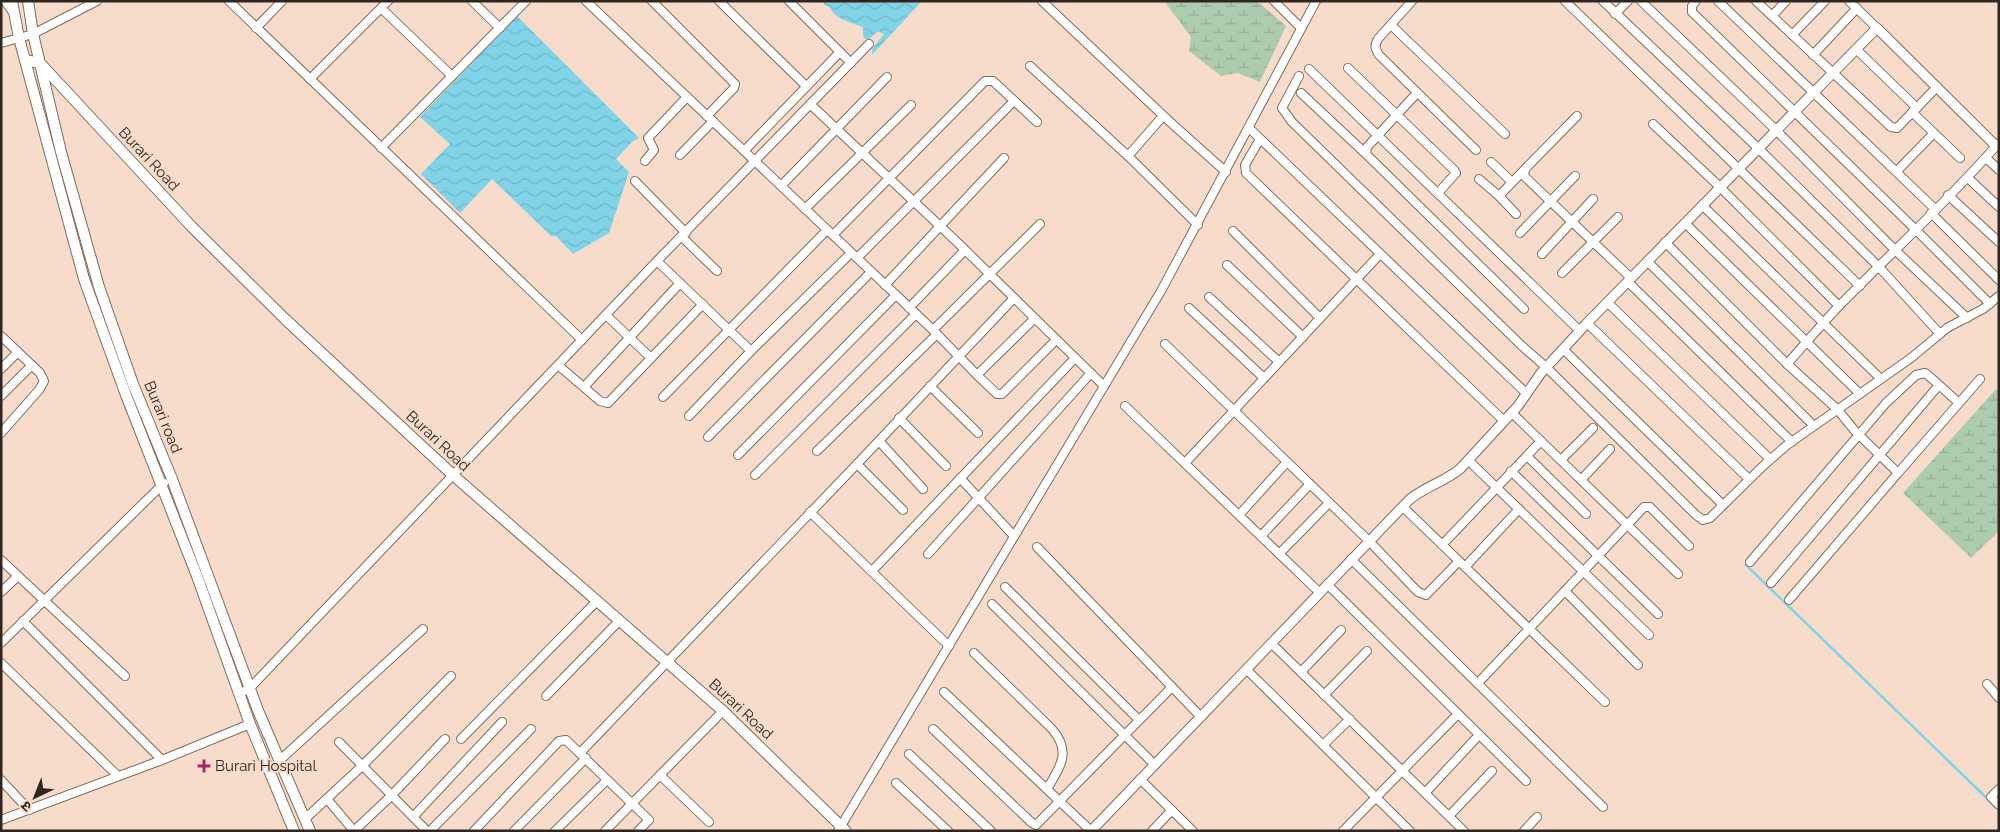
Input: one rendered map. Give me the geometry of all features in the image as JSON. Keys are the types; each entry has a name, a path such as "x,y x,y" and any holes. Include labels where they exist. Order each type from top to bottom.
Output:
{"main road":[{"name":"Burari road","path":"12,1 25,60 84,279 197,576 250,724 294,831"},
{"name":"Burari road","path":"28,1 33,34 60,152 99,287 133,384 172,479 250,688 310,831"},
{"path":"25,60 40,62"},
{"name":"Burari Road","path":"40,62 171,205 238,274 454,476 722,711 842,829"}],"street":[{"path":"5,1 15,15"},
{"path":"1,43 33,34 97,1"},
{"path":"229,1 582,340"},
{"path":"256,28 282,1"},
{"path":"310,79 388,1"},
{"path":"472,1 500,28"},
{"path":"586,1 935,332 997,394 1002,394 1056,340"},
{"path":"652,1 735,84 734,88 710,119 680,155"},
{"path":"719,1 806,86"},
{"path":"789,1 850,64"},
{"path":"1042,1 1163,116 1226,172"},
{"path":"1274,1 1301,28"},
{"path":"1316,1 1301,28 1255,134 1244,168 1246,173 1504,421"},
{"path":"1412,1 1378,39 1375,49 1476,150"},
{"path":"1565,1 1860,286"},
{"path":"1603,1 1879,267 1940,334"},
{"path":"1615,14 1628,1"},
{"path":"1641,1 1777,131 1895,250 1967,318"},
{"path":"1696,1 1692,6 1692,12 1990,304"},
{"path":"1718,1 1897,171 1999,280"},
{"path":"1756,1 1891,127 1897,128 1937,87"},
{"path":"1772,16 1786,1"},
{"path":"1792,35 1825,1"},
{"path":"1787,364 1839,306 1968,178 1998,145 1849,1"},
{"path":"381,148 524,2"},
{"path":"381,8 452,76"},
{"path":"1813,55 1857,8"},
{"path":"1390,25 1505,134"},
{"path":"944,692 1091,831 1319,592 1416,494 1451,476 1468,460 1512,413 1544,370 1587,323 1877,28"},
{"path":"239,694 250,688 606,315 869,44"},
{"path":"1856,50 1960,158"},
{"path":"744,151 840,52"},
{"path":"1030,66 1128,156 1198,225"},
{"path":"1309,68 1580,331"},
{"path":"1348,68 1454,170 1456,173 1454,177 1438,194"},
{"path":"1299,76 1283,104 1283,112 1522,346 1544,370 1696,515 1706,519 1770,459 1792,442 1911,358 1940,334 1990,304 1999,296"},
{"path":"781,186 887,78"},
{"path":"663,397 728,329 889,178 985,81 993,81 1036,122"},
{"path":"1301,93 1366,154 1524,310"},
{"path":"1366,154 1367,146 1418,93"},
{"path":"645,161 654,150 648,138 687,97"},
{"path":"689,416 752,351 913,201 1014,101"},
{"path":"810,104 991,274 1034,319 1104,386"},
{"path":"805,209 911,105"},
{"path":"1128,156 1163,116"},
{"path":"1499,196 1577,116"},
{"path":"1653,124 1720,187 1839,306"},
{"path":"1897,171 1934,133"},
{"path":"842,829 1014,536 1162,291 1226,172 1255,134"},
{"path":"1255,134 1527,394"},
{"path":"885,285 938,226 1004,158"},
{"path":"1986,158 1999,170"},
{"path":"1491,162 1512,182"},
{"path":"1526,168 1525,177 1593,242 1792,442"},
{"path":"1520,233 1575,176"},
{"path":"1968,178 1999,207"},
{"path":"1479,179 1516,214"},
{"path":"635,180 717,271"},
{"path":"1948,196 1999,242"},
{"path":"1542,254 1593,199"},
{"path":"1702,205 1881,379"},
{"path":"1562,273 1618,217"},
{"path":"1685,223 1860,394"},
{"path":"817,451 1040,224"},
{"path":"1233,231 1320,318"},
{"path":"1666,242 1787,364 1838,411 1859,436 1898,473"},
{"path":"755,475 912,311 965,250"},
{"path":"1184,464 1380,254"},
{"path":"658,261 752,351"},
{"path":"1647,261 1814,426"},
{"path":"1227,265 1303,336"},
{"path":"708,437 872,272"},
{"path":"584,387 680,283"},
{"path":"738,455 896,295"},
{"path":"1209,297 1279,362"},
{"path":"514,831 668,663 1014,298"},
{"path":"1608,303 1770,459"},
{"path":"559,366 600,401 608,403 703,304"},
{"path":"1189,308 1264,378"},
{"path":"606,315 651,358"},
{"path":"977,375 1034,319"},
{"path":"1587,323 1749,479"},
{"path":"1,336 43,377 43,385 1,433"},
{"path":"1165,344 1422,594 1426,595 1462,564 1519,509"},
{"path":"1563,349 1723,505"},
{"path":"1,368 18,352"},
{"path":"872,571 1075,358"},
{"path":"1,396 32,366"},
{"path":"928,554 1091,373"},
{"path":"1750,562 1894,395 1916,375 1925,373 1959,403"},
{"path":"1790,600 1980,379"},
{"path":"1772,583 1878,454 1939,385"},
{"path":"930,386 978,433"},
{"path":"1125,406 1319,592"},
{"path":"1512,413 1678,574"},
{"path":"899,418 946,466"},
{"path":"1561,460 1593,428"},
{"path":"879,441 923,489"},
{"path":"1442,545 1541,441"},
{"path":"1581,480 1610,449"},
{"path":"1527,456 1586,514"},
{"path":"1468,460 1648,635"},
{"path":"1239,515 1287,462"},
{"path":"857,464 904,510"},
{"path":"1512,471 1658,614"},
{"path":"960,478 1014,536"},
{"path":"1,643 161,484 172,479"},
{"path":"1260,536 1310,484"},
{"path":"1279,554 1329,502"},
{"path":"1478,684 1627,524 1647,506 1689,546"},
{"path":"1403,507 1605,702"},
{"path":"810,512 949,646"},
{"path":"1037,547 1201,717"},
{"path":"1351,559 1604,807"},
{"path":"1,560 125,676"},
{"path":"1,592 18,576"},
{"path":"1327,584 1526,781"},
{"path":"1005,587 1139,720"},
{"path":"1565,590 1638,665"},
{"path":"461,739 596,602"},
{"path":"992,604 1155,765"},
{"path":"23,621 162,760"},
{"path":"546,696 619,621"},
{"path":"280,761 423,628"},
{"path":"1301,672 1342,630"},
{"path":"1271,643 1464,831"},
{"path":"1324,695 1367,651"},
{"path":"974,653 1052,729 1061,742 1063,748 1062,761 1047,789"},
{"path":"1,662 118,776"},
{"path":"1246,669 1410,831"},
{"path":"305,819 362,766 451,676"},
{"path":"1987,684 1999,698"},
{"path":"933,729 1036,825 1172,687"},
{"path":"605,831 722,711"},
{"path":"1343,831 1458,714"},
{"path":"1323,745 1350,719"},
{"path":"413,816 502,722"},
{"path":"1,820 162,760 250,724"},
{"path":"340,742 429,831 531,729"},
{"path":"1425,793 1479,734"},
{"path":"327,799 354,831 392,795 445,739"},
{"path":"474,831 558,741 566,740 649,820 638,831"},
{"path":"909,754 991,831"},
{"path":"1449,816 1492,771"},
{"path":"660,775 709,822"},
{"path":"1140,779 1193,831"},
{"path":"1,780 29,810"},
{"path":"555,831 607,780"},
{"path":"896,782 948,831"},
{"path":"1999,789 1991,798 1999,805"},
{"path":"1152,831 1172,810"},
{"path":"1524,831 1537,817"}],"green space":[{"path":"1164,1 1257,1 1286,26 1260,82 1238,73 1221,76 1189,51 1191,37"},
{"path":"1996,389 1999,393 1999,531 1971,558 1903,493"}],"water":[{"path":"822,1 922,1 872,55 872,49 884,34 878,31 867,41 863,36 863,27 839,18"},
{"path":"517,16 639,138 632,142 616,159 629,172 609,233 573,254 556,236 551,236 492,179 460,213 421,174 450,144 420,117"}],"waterway":[{"path":"1746,565 1999,810"}],"place":[{"name":"Burari Hospital","path":"204,766"}]}
